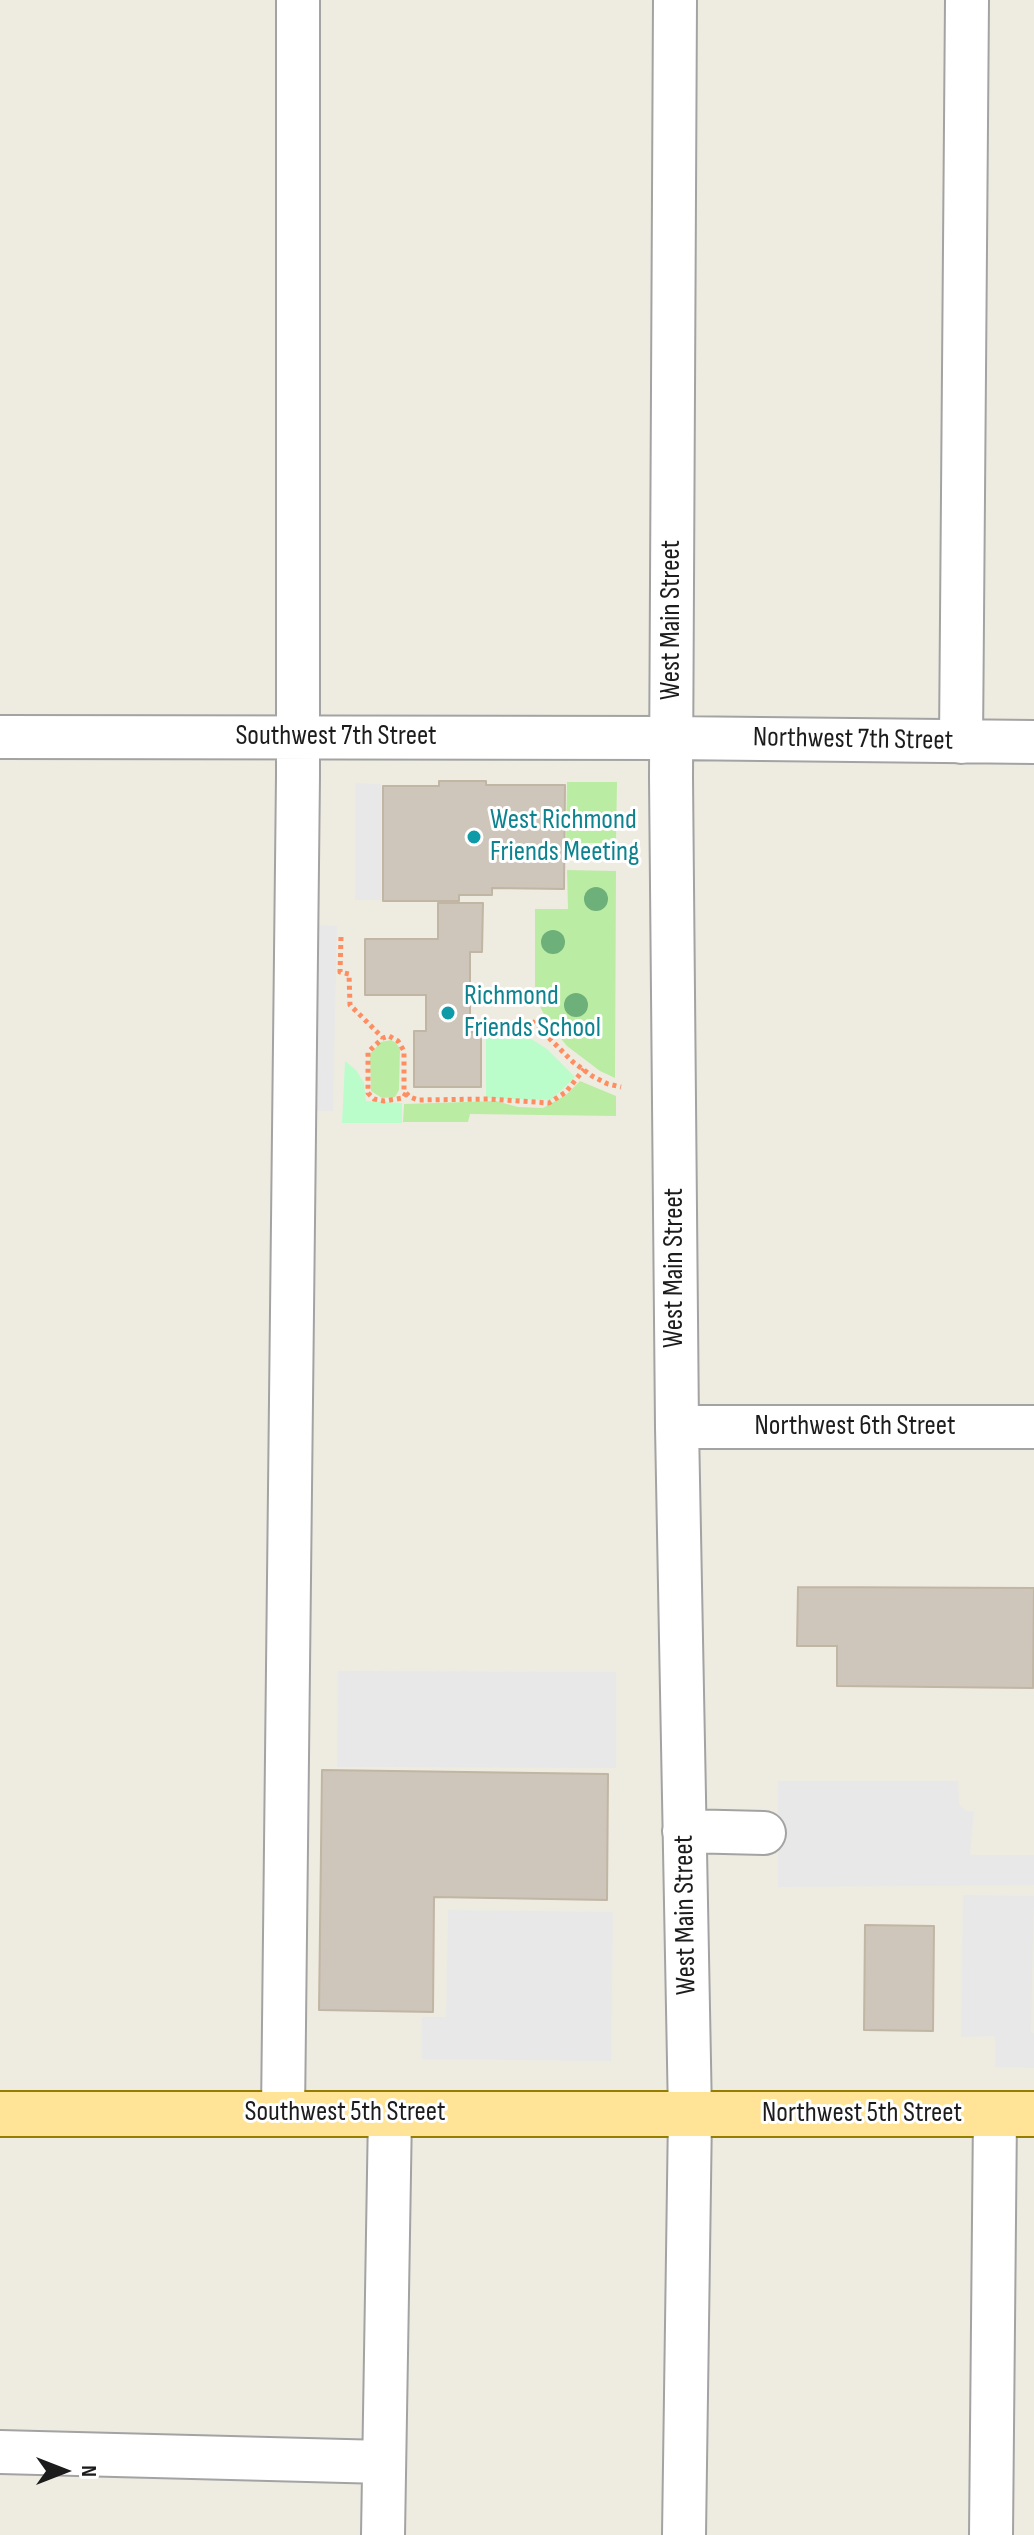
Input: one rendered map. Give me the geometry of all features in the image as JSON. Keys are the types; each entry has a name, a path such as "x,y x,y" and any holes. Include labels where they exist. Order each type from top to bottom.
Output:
{"main road":[{"name":"Southwest 5th Street","path":"0,2114 690,2114"},
{"name":"Northwest 5th Street","path":"690,2114 1015,2114"}],"street":[{"path":"283,2113 298,737 298,0"},
{"name":"West Main Street","path":"675,0 671,738 677,1427 690,2114 684,2535"},
{"path":"961,742 967,0"},
{"name":"Southwest 7th Street","path":"0,737 671,738"},
{"name":"Northwest 7th Street","path":"671,738 1034,742"},
{"name":"Northwest 6th Street","path":"677,1427 1034,1427"},
{"path":"684,1831 764,1833"},
{"path":"383,2535 390,2113"},
{"path":"991,2535 1015,2114"},
{"path":"0,2452 384,2462"}],"path":[{"path":"572,856 622,856"},
{"path":"341,937 340,972 349,974 350,1005 383,1038"},
{"path":"532,1021 584,1069 608,1084 621,1087"},
{"path":"406,1093 403,1098 384,1101 374,1099 368,1093 368,1052 383,1038 389,1036 398,1041 404,1051 404,1090 418,1100 489,1099 549,1103 566,1092 584,1069"}],"green space":[{"path":"567,782 617,782 616,843 566,843"},
{"path":"567,870 616,871 615,1078 600,1071 567,1046 541,1009 535,987 535,909 568,909"},
{"path":"486,1035 525,1035 547,1049 575,1077 551,1100 486,1098"},
{"path":"391,1040 400,1049 399,1090 395,1097 382,1098 371,1091 370,1054 381,1042"},
{"path":"345,1061 356,1070 364,1083 366,1101 402,1103 402,1123 342,1123"},
{"path":"580,1081 616,1096 616,1116 470,1114 468,1122 403,1122 404,1104 496,1101 518,1107 543,1108 566,1095"}],"shaded area":[{"path":"355,783 381,784 381,900 355,900"},
{"path":"313,925 337,926 333,1111 309,1111"},
{"path":"338,1671 616,1672 616,1768 337,1767"},
{"path":"778,1781 958,1781 959,1804 966,1811 974,1811 970,1855 1034,1855 1034,1885 778,1887"},
{"path":"963,1895 1034,1896 1031,2032 1034,2033 1034,2068 995,2067 995,2036 961,2037"},
{"path":"448,1910 613,1912 611,2061 422,2059 422,2017 446,2017"}],"building":[{"name":"West Richmond Friends Meeting","path":"439,781 486,781 486,785 565,785 564,889 492,888 492,895 459,895 459,901 383,901 383,786 439,786"},
{"name":"Richmond Friends School","path":"438,903 483,903 482,952 470,952 470,1032 481,1032 481,1087 414,1087 414,1031 426,1031 426,995 365,995 365,939 438,939"},
{"path":"798,1587 1034,1588 1033,1688 837,1686 837,1646 797,1646"},
{"path":"322,1770 608,1774 607,1900 434,1897 433,2012 319,2010"},
{"path":"865,1925 934,1926 933,2031 864,2030"}],"place":[{"name":"West Richmond Friends Meeting","path":"474,837"},
{"name":"Richmond Friends School","path":"448,1013"}]}
